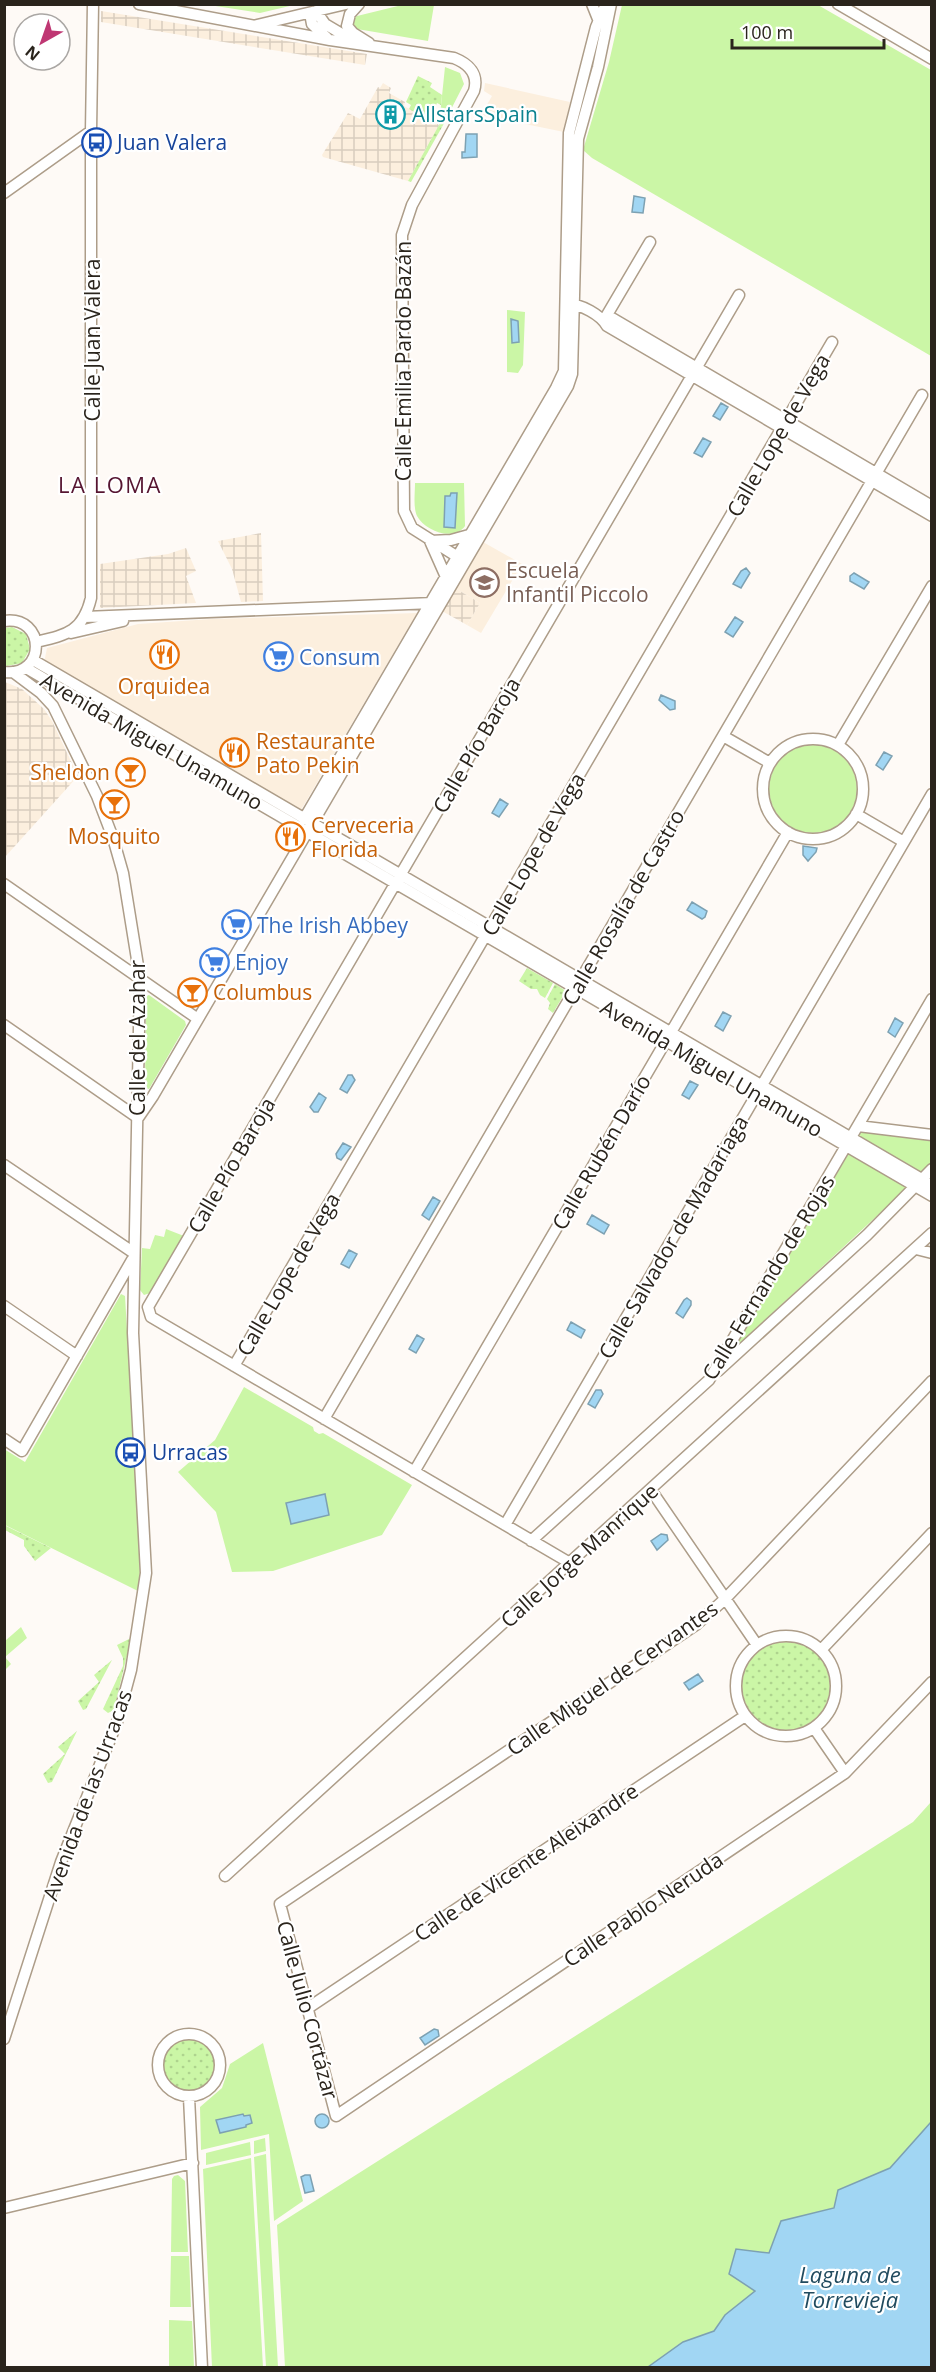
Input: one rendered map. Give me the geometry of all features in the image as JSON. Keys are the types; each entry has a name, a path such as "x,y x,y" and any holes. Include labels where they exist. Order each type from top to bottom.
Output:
{"street":[{"name":"Calle Juan Valera","path":"85,617 92,589 93,4"},
{"path":"139,4 372,46"},
{"path":"254,26 346,4"},
{"path":"359,4 350,14 347,26 357,37 372,46"},
{"path":"592,4 598,19"},
{"path":"4,1025 138,1118 148,1104 460,559 568,386 572,374 569,304 569,133 598,19 606,4"},
{"path":"435,603 446,577 460,559 469,535 564,371 578,139 598,67 611,4"},
{"path":"838,4 932,59"},
{"path":"313,12 312,24 330,40"},
{"path":"313,12 333,30 372,46"},
{"name":"Calle Emilia Pardo Bazán","path":"372,46 454,58 470,66 475,78 476,84 470,99 412,205 402,234 404,511 412,528 460,559"},
{"path":"4,193 91,131"},
{"path":"604,320 650,242"},
{"name":"Calle Pío Baroja","path":"150,1304 739,295"},
{"path":"569,304 604,320 607,326 694,372 784,424 874,477 932,516"},
{"name":"Calle Lope de Vega","path":"234,1366 832,342"},
{"name":"Calle Rosalía de Castro","path":"324,1419 922,395"},
{"path":"874,477 932,506"},
{"path":"446,577 430,541 451,540 469,535"},
{"path":"838,745 932,586"},
{"path":"68,634 85,617 435,603"},
{"path":"36,642 128,620 162,615"},
{"path":"4,621 24,624 34,635 36,642 29,664 9,672"},
{"name":"Avenida Miguel Unamuno","path":"29,664 308,824 848,1142 923,1183 932,1196"},
{"name":"Calle del Azahar","path":"9,672 40,693 52,706 97,796 123,873 140,978 134,1256"},
{"path":"723,736 770,764"},
{"path":"819,739 838,745 847,752 860,770 863,793 856,814 841,830 831,836 809,838 788,832 779,825 767,807 763,785 770,764 783,749 800,740 819,739"},
{"name":"Calle Salvador de Madariaga","path":"505,1525 932,794"},
{"path":"856,814 904,842"},
{"name":"Calle Rubén Darío","path":"414,1472 788,832"},
{"path":"4,884 198,1019"},
{"name":"Calle Fernando de Rojas","path":"531,1540 709,1380 932,999"},
{"path":"858,1126 932,1135"},
{"path":"4,1165 134,1256 22,1451 4,1439"},
{"path":"709,1380 923,1183 932,1169"},
{"name":"Calle Jorge Manrique","path":"225,1876 932,1233"},
{"path":"916,1249 932,1253"},
{"name":"Avenida de las Urracas","path":"4,2039 61,1862 117,1722 135,1647 145,1588 146,1556 136,1397 134,1256"},
{"path":"133,1299 150,1304 148,1311 151,1317 570,1563"},
{"path":"4,1306 77,1356"},
{"name":"Calle Miguel de Cervantes","path":"280,1904 697,1624 726,1599 932,1382"},
{"path":"651,1490 757,1645"},
{"path":"821,1650 932,1533"},
{"path":"774,1637 795,1637 821,1650 832,1668 836,1687 832,1706 827,1715 814,1728 793,1736 782,1737 761,1730 745,1716 736,1695 737,1673 747,1653 774,1637"},
{"name":"Calle Pablo Neruda","path":"336,2116 845,1773 932,1682"},
{"name":"Calle de Vicente Aleixandre","path":"308,2008 745,1716"},
{"path":"814,1728 845,1773"},
{"name":"Calle Julio Cortázar","path":"280,1904 336,2116"},
{"path":"189,2034 199,2036 214,2047 220,2065 219,2075 208,2091 190,2102 169,2090 162,2083 157,2064 164,2046 171,2039 189,2034"},
{"path":"190,2102 202,2367"},
{"path":"4,2208 193,2163"}],"shaded area":[{"path":"101,11 367,54 365,65 101,22"},
{"path":"383,83 391,88 389,93 405,102 404,106 439,125 408,181 322,155 348,113 360,119 378,87 380,88"},
{"path":"485,83 570,102 564,132 481,115 492,96 484,91"},
{"path":"261,533 263,601 241,602 232,569 218,541"},
{"name":"Escuela Infantil Piccolo","path":"483,542 522,564 481,633 467,625 480,603 455,588"},
{"path":"186,548 196,571 186,576 196,603 100,608 100,564 168,554"},
{"path":"455,588 480,603 467,625 442,611"},
{"path":"417,613 301,810 44,663 47,648 138,624 211,619"},
{"path":"5,682 22,689 44,709 78,776 5,857"}],"green space":[{"path":"294,4 260,13 209,5"},
{"path":"402,5 434,5 428,41 357,29 353,25 354,18 357,16"},
{"path":"622,5 818,5 931,70 931,356 592,158 583,150 609,62"},
{"path":"445,67 460,73 464,84 442,127 439,125"},
{"path":"418,76 432,83 430,87 442,95 441,105 437,103 429,120 409,109 411,105 406,102"},
{"path":"439,125 442,127 411,182 408,181"},
{"path":"507,310 525,312 523,365 518,373 507,372"},
{"path":"415,483 464,483 465,526 460,531 447,534 426,526 417,516"},
{"path":"12,627 26,634 30,649 22,663 7,666 5,665 4,628"},
{"path":"813,745 830,748 844,758 854,772 857,789 854,806 844,820 830,830 813,833 796,830 782,820 772,806 769,789 772,772 782,758 796,748"},
{"path":"527,968 553,983 545,998 537,989 531,989 519,981"},
{"path":"555,984 566,991 553,1013 548,1009 550,1003 547,999"},
{"path":"149,995 185,1021 186,1025 149,1089 145,1088 146,996"},
{"path":"863,1131 931,1140 931,1162 921,1173 859,1138 858,1136"},
{"path":"849,1153 907,1188 739,1344 738,1342"},
{"path":"166,1229 184,1236 150,1293 144,1295 140,1290 142,1248 150,1249 155,1235 164,1237"},
{"path":"121,1294 125,1296 138,1519 140,1573 138,1591 5,1525 4,1449 25,1462"},
{"path":"244,1387 313,1427 314,1431 319,1434 323,1433 412,1485 382,1535 273,1571 232,1572 216,1512 178,1472 215,1440"},
{"path":"4,1525 51,1548 35,1561 24,1546 24,1540 5,1530"},
{"path":"21,1627 27,1638 5,1657 5,1641"},
{"path":"131,1638 114,1710 108,1713 103,1709 123,1666 123,1658 117,1645"},
{"path":"786,1642 803,1645 817,1655 827,1669 830,1686 827,1703 817,1717 803,1727 786,1730 769,1727 755,1717 745,1703 742,1686 745,1669 755,1655 769,1645"},
{"path":"5,1657 11,1664 5,1670"},
{"path":"112,1660 86,1709 83,1710 78,1701 99,1682 94,1675"},
{"path":"77,1731 52,1782 48,1783 43,1774 65,1754 58,1747"},
{"path":"931,1802 931,2367 285,2367 277,2225 913,1822"},
{"path":"189,2038 199,2040 208,2046 214,2055 216,2065 214,2075 208,2084 199,2090 189,2092 179,2090 170,2084 164,2075 162,2065 164,2055 170,2046 179,2040"},
{"path":"263,2043 303,2201 274,2221 269,2134 201,2150 200,2107 222,2088 230,2064"},
{"path":"265,2138 266,2151 254,2154 254,2141"},
{"path":"250,2142 251,2155 206,2165 206,2153"},
{"path":"266,2154 278,2367 266,2367 254,2157"},
{"path":"251,2158 263,2367 212,2367 203,2169"},
{"path":"178,2175 185,2181 188,2252 171,2252 172,2179"},
{"path":"171,2256 189,2256 191,2307 170,2307"},
{"path":"169,2320 192,2321 194,2367 169,2367"}],"water":[{"path":"466,134 477,134 477,157 462,158 462,152 465,152"},
{"path":"634,196 645,198 643,213 632,212"},
{"path":"511,319 518,321 519,342 512,343"},
{"path":"721,403 728,407 720,420 713,416"},
{"path":"703,438 711,442 702,457 694,453"},
{"path":"451,493 457,493 455,528 444,527 445,496 450,496"},
{"path":"746,568 750,573 741,588 733,584 741,571"},
{"path":"854,573 869,582 864,589 850,581 850,576"},
{"path":"735,617 743,622 733,637 725,632"},
{"path":"661,695 675,701 675,709 670,710 659,700"},
{"path":"884,752 892,756 883,770 876,765"},
{"path":"500,799 508,804 499,817 492,813"},
{"path":"803,846 817,848 808,861 803,855"},
{"path":"692,902 707,911 705,917 702,919 687,910"},
{"path":"723,1012 731,1016 723,1031 715,1026"},
{"path":"895,1018 903,1023 895,1037 888,1032"},
{"path":"348,1075 352,1075 355,1080 347,1093 340,1089"},
{"path":"690,1081 698,1085 689,1099 682,1095"},
{"path":"319,1093 326,1098 318,1112 314,1112 310,1107"},
{"path":"343,1143 351,1147 341,1160 336,1154"},
{"path":"433,1197 440,1201 429,1220 422,1215"},
{"path":"592,1215 609,1225 604,1234 587,1224"},
{"path":"349,1250 357,1254 349,1268 341,1264"},
{"path":"687,1298 691,1301 691,1305 683,1318 676,1313"},
{"path":"571,1322 585,1330 581,1338 567,1330"},
{"path":"417,1335 424,1339 416,1353 409,1349"},
{"path":"596,1390 601,1390 603,1394 595,1408 588,1404"},
{"path":"325,1494 329,1515 291,1524 286,1503"},
{"path":"661,1534 667,1535 668,1540 657,1550 651,1541"},
{"path":"698,1674 703,1681 689,1690 684,1683"},
{"path":"434,2029 438,2030 439,2036 425,2045 420,2038"},
{"path":"243,2114 244,2116 250,2115 252,2123 246,2127 220,2133 216,2120"},
{"path":"322,2114 327,2116 329,2121 327,2126 322,2128 317,2126 315,2121 317,2116"},
{"name":"Laguna de Torrevieja","path":"931,2122 931,2367 648,2367 683,2342 714,2331 725,2315 755,2291 729,2274 736,2249 769,2253 781,2221 834,2208 838,2190 890,2168"},
{"path":"310,2175 314,2191 305,2193 301,2177"}],"place":[{"name":"AllstarsSpain","path":"391,114"},
{"name":"Juan Valera","path":"96,142"},
{"name":"Escuela Infantil Piccolo","path":"485,582"},
{"name":"Orquidea","path":"164,655"},
{"name":"Consum","path":"278,657"},
{"name":"Restaurante Pato Pekin","path":"235,753"},
{"name":"Sheldon","path":"131,772"},
{"name":"Mosquito","path":"114,805"},
{"name":"Cerveceria Florida","path":"290,837"},
{"name":"The Irish Abbey","path":"236,925"},
{"name":"Enjoy","path":"214,962"},
{"name":"Columbus","path":"192,992"},
{"name":"Urracas","path":"131,1452"}],"district":[{"name":"LA LOMA","path":"110,484"}]}
